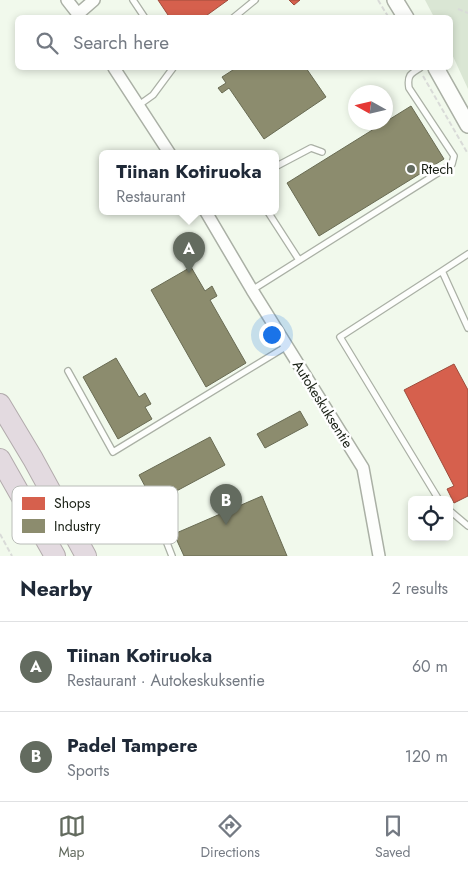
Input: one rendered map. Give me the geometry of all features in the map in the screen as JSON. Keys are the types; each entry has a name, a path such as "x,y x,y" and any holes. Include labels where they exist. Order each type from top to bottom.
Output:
{"highway":[{"path":"0,404 48,486"},
{"path":"0,458 15,486"},
{"path":"47,544 54,556"},
{"path":"79,544 86,556"}],"main road":[{"path":"395,0 404,15"},
{"path":"437,70 468,125"}],"street":[{"path":"67,0 78,15"},
{"path":"80,15 94,0"},
{"path":"115,70 167,150"},
{"name":"Autokeskuksentie","path":"208,215 286,346 363,468 378,556"}],"lane":[{"path":"133,0 143,15"},
{"path":"237,15 255,0"},
{"path":"139,105 153,95 172,70"},
{"path":"252,290 452,164 454,156 409,88 407,78 417,70"},
{"path":"279,165 311,148 322,152"},
{"path":"270,215 300,260"},
{"path":"438,496 340,337 468,254"},
{"path":"442,271 468,328"},
{"path":"68,371 113,452 286,346"},
{"path":"453,513 468,526"},
{"path":"167,544 172,556"}],"path":[{"path":"378,0 387,15"},
{"path":"458,10 468,13"},
{"path":"421,70 468,154"},
{"path":"0,534 12,556"}],"green space":[{"path":"425,0 468,0 468,89 453,56 453,15 433,15"}],"building: Shops":[{"path":"158,0 228,0 207,15 168,15"},
{"path":"289,0 300,0 294,5"},
{"path":"454,364 468,390 468,496 454,503 453,496 450,496 447,489 454,486 404,390"}],"building: Industry":[{"path":"233,70 307,70 326,97 264,139 229,88 222,93 218,88 226,83 222,77"},
{"path":"411,106 444,159 319,236 287,183 372,130 393,130 393,117"},
{"path":"191,267 205,291 212,286 217,296 210,300 246,363 206,387 151,290"},
{"path":"116,358 139,397 145,393 151,404 145,407 152,419 118,439 83,377"},
{"path":"300,411 308,425 265,448 257,434"},
{"path":"210,437 225,465 178,490 178,486 145,486 139,475"},
{"path":"262,496 287,556 184,556 178,543 178,532"}],"place":[{"name":"Rtech","path":"411,169"},
{"name":"Tiinan Kotiruoka","path":"189,273"},
{"name":"Padel Tampere","path":"226,525"}]}
